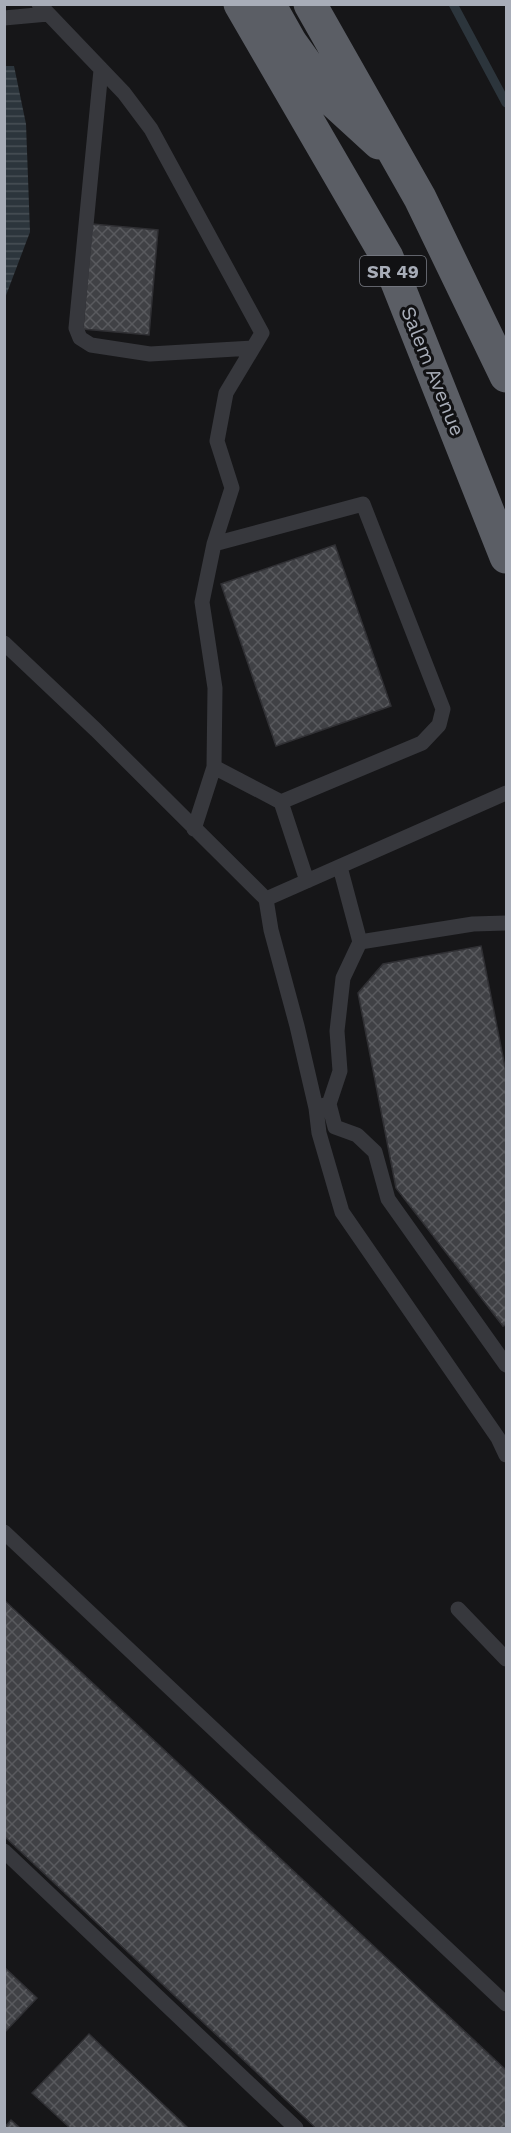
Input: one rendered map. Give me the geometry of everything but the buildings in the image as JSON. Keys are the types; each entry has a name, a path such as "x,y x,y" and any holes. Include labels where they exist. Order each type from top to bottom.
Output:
{"highway":[{"name":"Salem Avenue","path":"240,4 387,257 507,556"},
{"path":"269,4 291,43 332,100 400,162"},
{"name":"SR 49","path":"310,4 420,198 507,376"}],"lane":[{"path":"4,18 43,9 124,93 151,129 262,333 226,393 217,441 232,488 214,544 202,602 215,688 214,766 194,829"},
{"path":"101,70 76,328 80,338 91,345 150,354 253,348"},
{"path":"214,544 363,504 443,709 439,725 422,743 280,802"},
{"path":"4,643 96,730 266,898 271,930 322,1106 335,1127 357,1135 375,1152 388,1199 507,1365"},
{"path":"214,766 280,802 307,880"},
{"path":"266,898 507,793"},
{"path":"340,867 360,942 343,978 337,1031 340,1071 322,1106 319,1133 342,1212 498,1438 507,1455"},
{"path":"360,942 473,924 507,923"},
{"path":"4,1532 507,2004"},
{"path":"458,1609 507,1659"},
{"path":"4,1851 296,2128"}],"shaded area":[{"path":"5,66 14,66 26,124 30,232 5,298"}],"waterway":[{"path":"453,4 506,103"}]}
